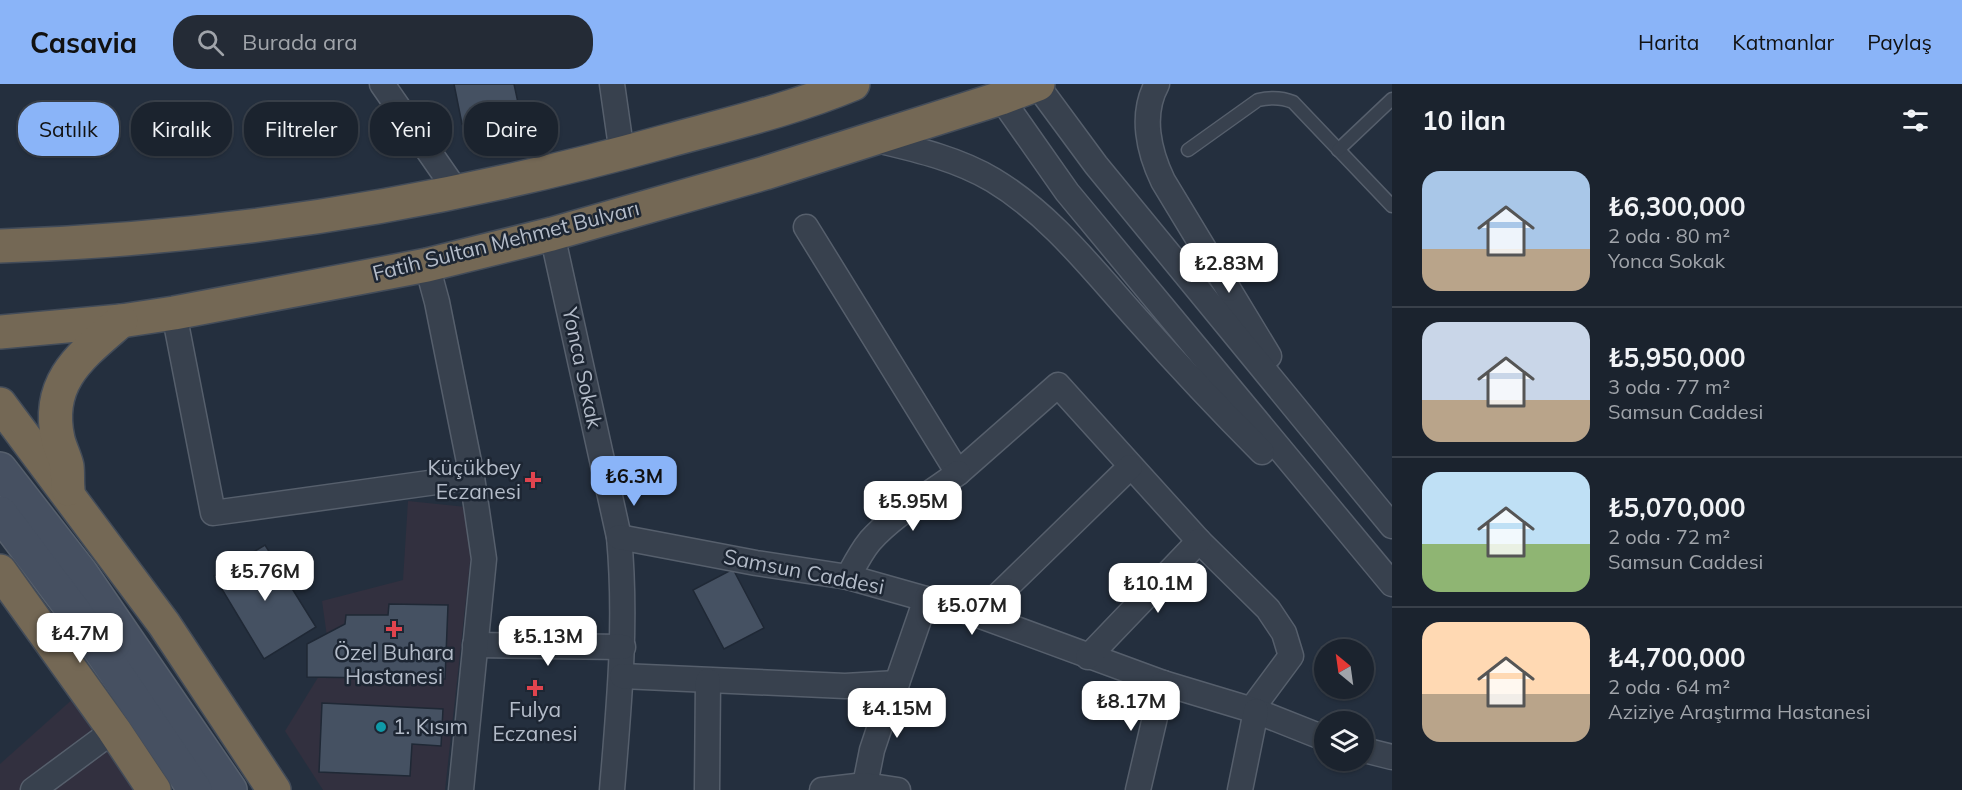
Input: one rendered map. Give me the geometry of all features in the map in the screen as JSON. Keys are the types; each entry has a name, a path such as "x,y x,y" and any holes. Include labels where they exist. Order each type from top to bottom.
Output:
{"highway":[{"name":"Fatih Sultan Mehmet Bulvarı","path":"0,332 121,321 174,313 427,265 552,234 765,173 870,139 994,91 1037,84"},
{"path":"0,246 128,240 337,215 457,192 622,154 785,108 850,85"},
{"path":"68,494 67,466 58,439 55,413 58,393 66,376 81,356 121,321"},
{"path":"0,404 164,624 274,790"},
{"path":"0,572 114,730 154,790"}],"main road":[{"path":"0,469 81,573 230,790"},
{"path":"0,513 76,614 195,790"}],"street":[{"path":"382,84 457,192"},
{"path":"612,84 622,154"},
{"path":"1037,84 1096,165 1392,526"},
{"path":"1156,84 1150,102 1148,128 1155,165 1214,266 1321,439"},
{"path":"994,91 1067,192 1392,584"},
{"path":"870,139 945,159 991,179 1019,197 1044,217 1146,330 1262,451 1291,477 1313,489"},
{"path":"806,227 958,473"},
{"name":"Yonca Sokak","path":"552,234 619,537 623,647 612,790"},
{"path":"427,265 437,302 471,477 483,559 461,790"},
{"path":"174,313 213,513 471,477"},
{"path":"848,577 870,541 888,524 958,473 1058,385 1199,542 1268,609 1284,633 1291,656 1254,711 1240,790"},
{"path":"978,615 1130,467"},
{"name":"Samsun Caddesi","path":"619,537 756,563 848,577 926,599 978,615 1162,683 1254,711 1314,734"},
{"path":"1088,657 1199,542"},
{"path":"865,785 872,750 926,599"},
{"path":"475,645 623,647"},
{"path":"622,676 845,686 897,683"},
{"path":"708,681 708,790"},
{"path":"1138,790 1162,683"},
{"path":"33,790 114,730"},
{"path":"1374,753 1392,758"},
{"path":"822,790 865,785 898,790"}],"lane":[{"path":"1188,150 1258,100 1276,97 1293,102 1392,206"},
{"path":"1338,150 1392,99"}],"shaded area":[{"name":"Özel Buhara Hastanesi","path":"408,501 476,508 445,790 323,790 285,731 330,658 322,601 403,580"},
{"path":"75,697 134,790 0,790 0,764"}],"building":[{"path":"454,84 514,84 518,102 464,102 464,124 462,124"},
{"path":"265,545 316,627 264,659 214,576"},
{"path":"733,569 764,628 724,649 693,590"},
{"path":"389,604 448,605 445,679 307,677 307,644 345,624 346,615 388,615"},
{"name":"1. Kısım","path":"322,703 443,709 441,746 412,744 410,776 319,772"}],"place":[{"name":"Küçükbey Eczanesi","path":"533,480"},
{"name":"Özel Buhara Hastanesi","path":"394,629"},
{"name":"Fulya Eczanesi","path":"535,688"},
{"name":"1. Kısım","path":"381,727"}]}
